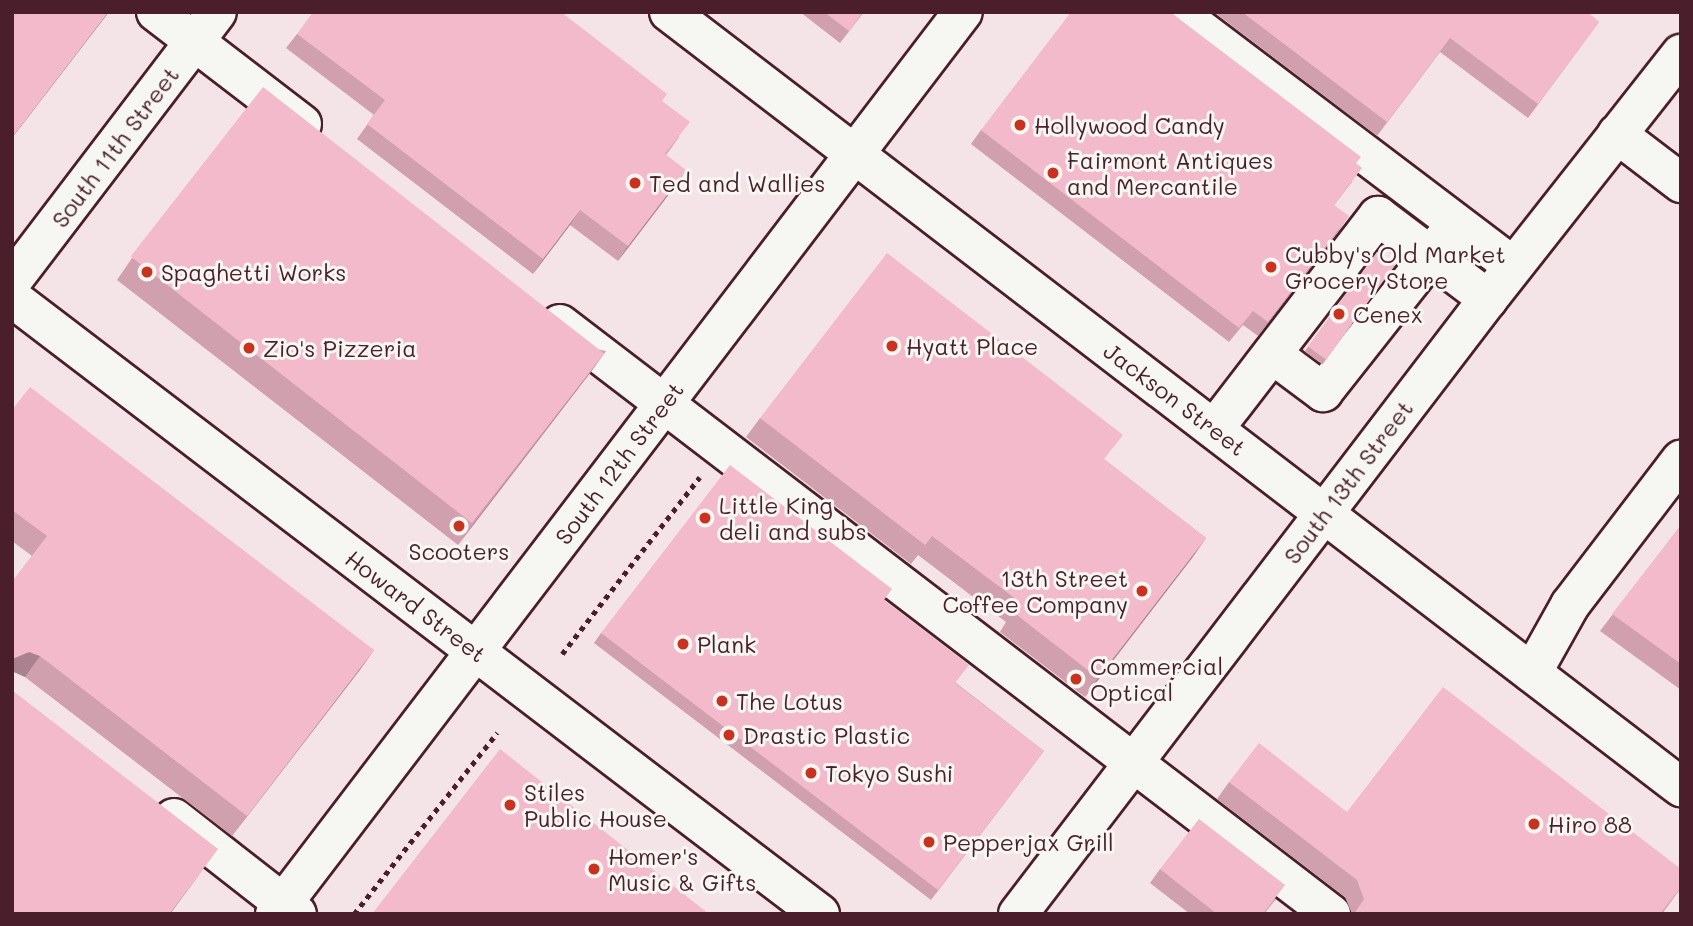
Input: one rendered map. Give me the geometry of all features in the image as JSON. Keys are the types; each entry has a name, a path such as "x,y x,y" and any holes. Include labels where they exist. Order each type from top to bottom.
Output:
{"street":[{"path":"156,12 334,150"},
{"name":"South 11th Street","path":"12,281 218,12"},
{"name":"Jackson Street","path":"669,12 1681,787"},
{"name":"South 12th Street","path":"285,910 476,651 963,12"},
{"path":"1177,12 1513,266"},
{"name":"South 13th Street","path":"1018,914 1513,266 1681,54"},
{"path":"1617,134 1681,183"},
{"path":"1214,429 1333,281 1378,216 1488,299"},
{"path":"1272,354 1323,392 1348,349 1375,313 1431,255 1456,223"},
{"name":"Howard Street","path":"12,298 820,914"},
{"path":"530,301 1331,914"},
{"path":"1532,673 1570,605 1681,460"},
{"path":"144,795 285,910"}],"path":[{"path":"562,654 722,449"},
{"path":"354,914 497,733"}],"shaded area":[{"path":"12,12 1681,12 1681,914 12,914"}],"building":[{"path":"12,12 108,12 12,137"},
{"path":"313,12 561,12 667,94 662,101 690,122 665,154 686,170 628,246 580,210 543,259 367,124 385,100 297,34"},
{"path":"824,12 863,12 849,31"},
{"path":"1071,12 1172,12 1361,157 1356,163 1362,168 1334,205 1349,216 1268,322 1253,311 1239,328 981,130"},
{"path":"1242,12 1587,12 1599,22 1538,104 1450,38 1387,122"},
{"path":"263,87 604,354 472,523 131,256"},
{"path":"1377,252 1395,265 1326,360 1308,347"},
{"path":"887,253 1123,435 1104,459 1206,538 1098,678 1013,612 1021,603 932,536 925,545 760,418"},
{"path":"30,387 374,650 247,816 40,656 29,652 12,659 12,582 47,536 12,510 12,410"},
{"path":"730,465 892,589 884,600 969,665 955,683 1044,751 938,890 601,633"},
{"path":"1681,525 1681,664 1612,614"},
{"path":"1443,687 1681,869 1681,887 1660,914 1354,914 1364,899 1357,880 1229,782 1259,743 1347,812"},
{"path":"12,689 218,849 169,914 12,914"},
{"path":"500,749 709,914 372,914"},
{"path":"1199,819 1285,885 1263,914 1217,914 1160,869"}],"place":[{"name":"Hollywood Candy","path":"1020,125"},
{"name":"Fairmont Antiques and Mercantile","path":"1053,173"},
{"name":"Ted and Wallies","path":"635,183"},
{"name":"Cubby's Old Market Grocery Store","path":"1271,267"},
{"name":"Spaghetti Works","path":"147,272"},
{"name":"Cenex","path":"1339,314"},
{"name":"Hyatt Place","path":"892,346"},
{"name":"Zio's Pizzeria","path":"249,348"},
{"name":"Little King deli and subs","path":"705,518"},
{"name":"Scooters","path":"459,526"},
{"name":"13th Street Coffee Company","path":"1142,591"},
{"name":"Plank","path":"683,644"},
{"name":"Commercial Optical","path":"1076,679"},
{"name":"The Lotus","path":"722,701"},
{"name":"Drastic Plastic","path":"729,735"},
{"name":"Tokyo Sushi","path":"811,773"},
{"name":"Stiles Public House","path":"510,805"},
{"name":"Hiro 88","path":"1534,824"},
{"name":"Pepperjax Grill","path":"929,842"},
{"name":"Homer's Music & Gifts","path":"594,869"}]}
